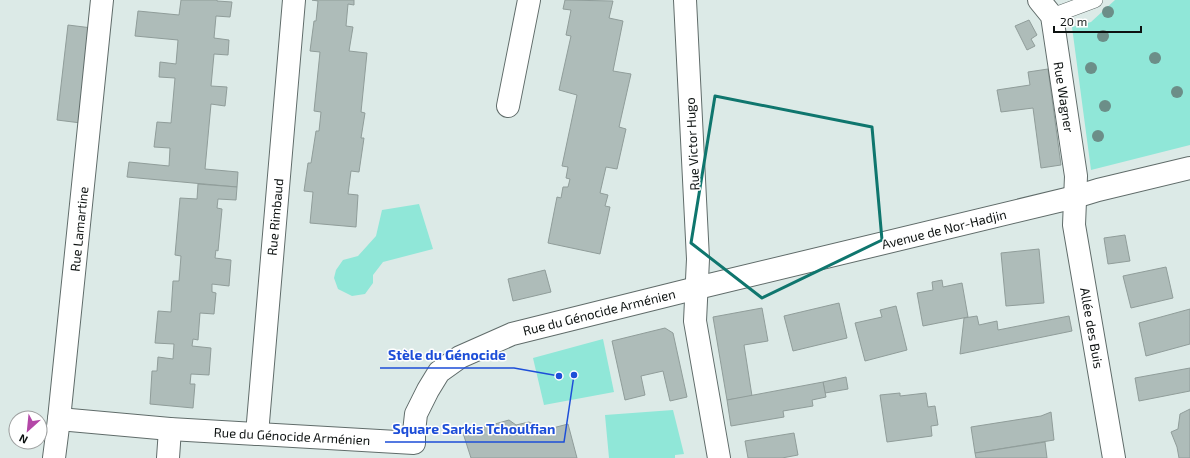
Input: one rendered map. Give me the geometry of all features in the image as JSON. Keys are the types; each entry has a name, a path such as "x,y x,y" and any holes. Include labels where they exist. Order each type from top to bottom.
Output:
{"street":[{"name":"Rue Lamartine","path":"54,458 102,0"},
{"name":"Rue Rimbaud","path":"257,434 294,0"},
{"path":"508,106 529,0"},
{"name":"Rue Victor Hugo","path":"685,0 698,259 695,321 719,458"},
{"name":"Rue Wagner","path":"1046,8 1076,176 1075,197"},
{"name":"Avenue de Nor-Hadjin","path":"697,288 1190,168"},
{"name":"Allée des Buis","path":"1075,197 1074,225 1114,458"},
{"name":"Rue du Génocide Arménien","path":"59,419 170,429 257,434 418,450 414,432 416,414 439,372 460,357 512,334 697,288"},
{"path":"168,458 170,429"}],"lane":[{"path":"1046,8 1095,0"}],"highlighted area":[{"path":"715,96 872,127 882,240 762,298 691,243"}],"green space":[{"path":"1115,0 1190,0 1190,145 1091,170 1072,27 1091,22"},
{"path":"419,204 433,249 383,262 373,275 373,283 365,294 352,296 338,289 334,278 336,270 343,260 358,256 376,236 382,210"},
{"path":"603,339 614,392 544,405 533,358"},
{"path":"673,410 684,454 675,455 675,458 609,458 605,415"}],"building":[{"path":"181,0 217,0 232,2 230,17 216,16 214,38 229,40 228,55 214,54 211,86 227,87 225,106 211,104 205,169 238,172 237,187 127,177 129,162 169,166 170,148 154,147 157,122 171,123 175,78 159,77 160,62 176,64 178,40 135,36 138,11 179,15"},
{"path":"312,0 354,0 354,5 348,4 346,26 353,27 349,51 367,53 361,112 365,113 361,138 364,138 359,172 351,171 348,194 358,195 356,227 310,223 313,192 304,191 308,163 311,163 316,131 319,131 321,112 314,111 320,52 310,51 318,1"},
{"path":"565,0 613,1 609,18 623,21 613,71 631,74 619,127 626,129 617,169 606,167 600,193 608,195 605,206 610,207 600,254 548,243 557,197 561,198 563,187 568,187 570,179 566,178 568,167 562,166 577,95 559,90 571,36 566,35 571,10 563,9"},
{"path":"1029,20 1037,35 1031,39 1035,46 1027,50 1015,26"},
{"path":"68,25 92,28 81,123 57,120"},
{"path":"1048,69 1061,165 1041,168 1033,108 1001,112 997,90 1030,85 1028,72"},
{"path":"198,184 237,187 236,200 218,199 217,208 222,209 218,251 216,250 215,258 231,260 229,286 212,284 212,292 216,293 214,314 200,313 198,340 193,339 192,346 211,348 209,375 191,374 190,384 195,384 193,408 150,404 152,371 157,371 158,357 173,359 174,344 155,343 158,311 171,312 173,281 179,281 181,256 175,255 180,198 197,199"},
{"path":"1125,235 1130,261 1108,264 1104,238"},
{"path":"1039,249 1044,303 1006,306 1001,253"},
{"path":"1166,267 1173,298 1131,308 1123,276"},
{"path":"545,270 551,292 513,301 508,279"},
{"path":"942,280 943,287 962,283 968,317 923,326 917,293 933,290 932,282"},
{"path":"839,303 847,338 793,351 784,316"},
{"path":"896,306 907,350 865,361 855,323 882,317 880,310"},
{"path":"762,308 768,341 744,345 752,396 727,400 713,317"},
{"path":"1190,309 1190,344 1146,356 1139,323"},
{"path":"977,316 979,325 997,321 998,330 1069,316 1072,331 960,354 964,318"},
{"path":"665,328 673,333 687,397 670,401 663,371 641,376 645,395 625,400 612,341"},
{"path":"1190,368 1190,391 1139,401 1135,378"},
{"path":"846,377 848,389 825,393 823,382"},
{"path":"823,382 826,397 812,400 813,406 783,411 784,417 731,426 727,400"},
{"path":"900,393 900,396 926,393 928,407 935,406 938,425 931,426 932,436 887,442 880,395"},
{"path":"1190,409 1190,458 1179,458 1177,447 1171,432 1178,429 1180,414"},
{"path":"1051,412 1054,440 975,453 971,427 1041,416"},
{"path":"509,420 516,425 529,422 545,430 568,424 577,458 471,458 463,433"},
{"path":"794,433 798,455 782,458 748,458 745,441"},
{"path":"1045,442 1047,458 976,458 975,453"}],"place":[{"name":"Square Sarkis Tchoulfian","path":"574,375"},
{"name":"Stèle du Génocide","path":"559,376"}]}
